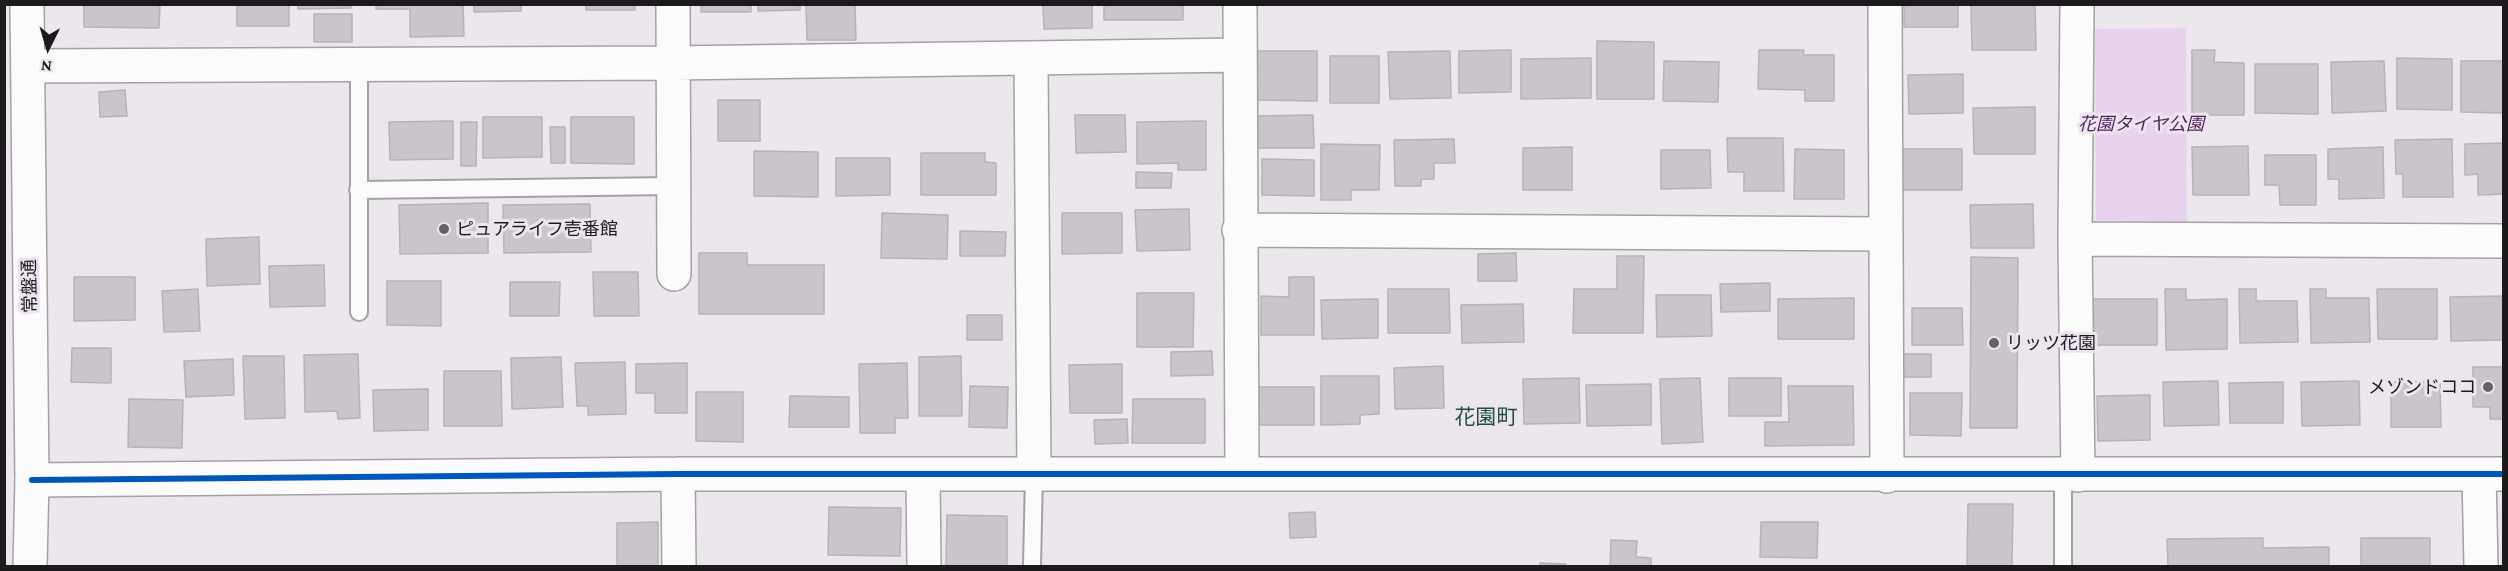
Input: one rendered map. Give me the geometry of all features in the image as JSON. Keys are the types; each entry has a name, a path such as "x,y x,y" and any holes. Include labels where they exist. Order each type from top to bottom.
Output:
{"street":[{"name":"常盤通","path":"27,4 32,480 30,567"},
{"path":"673,4 674,274"},
{"path":"1240,4 1239,230 1242,473"},
{"path":"1886,4 1887,476"},
{"path":"2070,475 2077,4"},
{"path":"28,66 1031,60 1240,55"},
{"path":"1031,60 1034,475"},
{"path":"1239,230 1885,234"},
{"path":"2074,239 2504,241"},
{"path":"32,480 678,474 1242,473 1887,476 2491,474 2481,567"},
{"path":"678,474 679,567"},
{"path":"924,475 924,567"}],"lane":[{"path":"359,64 359,312"},
{"path":"358,190 673,186"},
{"path":"1032,567 1034,475"},
{"path":"2063,567 2070,475"}],"green space":[{"name":"花園タイヤ公園","path":"2186,28 2187,222 2096,220 2095,29"}],"building":[{"path":"84,4 160,4 159,28 84,27"},
{"path":"237,4 289,4 289,26 237,26"},
{"path":"298,4 351,4 351,8 298,9"},
{"path":"376,4 463,4 464,36 410,37 410,9 376,9"},
{"path":"474,4 521,4 521,11 474,12"},
{"path":"586,4 635,4 635,10 586,10"},
{"path":"701,4 751,4 751,12 701,12"},
{"path":"758,4 800,4 800,10 758,11"},
{"path":"806,4 855,4 856,40 807,40"},
{"path":"1043,4 1092,4 1092,28 1044,29"},
{"path":"1104,4 1183,4 1183,20 1104,20"},
{"path":"1904,4 1958,4 1958,27 1904,27"},
{"path":"1971,4 2035,4 2036,50 1972,50"},
{"path":"314,14 352,14 352,42 314,42"},
{"path":"1597,41 1654,42 1654,99 1597,99"},
{"path":"1511,50 1511,92 1459,93 1459,51"},
{"path":"1759,50 1804,50 1803,55 1834,55 1834,101 1805,101 1805,90 1758,89"},
{"path":"2192,50 2215,50 2214,62 2244,63 2244,115 2192,115"},
{"path":"1254,51 1317,51 1317,101 1254,100"},
{"path":"1450,51 1451,98 1390,99 1388,52"},
{"path":"1330,56 1379,56 1379,103 1330,103"},
{"path":"1591,58 1591,98 1521,99 1521,59"},
{"path":"2397,58 2452,59 2452,110 2397,109"},
{"path":"1664,61 1719,62 1718,102 1663,101"},
{"path":"2384,61 2386,111 2332,113 2331,62"},
{"path":"2461,61 2504,61 2504,113 2461,112"},
{"path":"2255,64 2318,64 2318,114 2255,113"},
{"path":"1963,74 1963,113 1909,114 1908,75"},
{"path":"125,90 127,116 100,117 99,92"},
{"path":"718,100 760,100 760,141 718,141"},
{"path":"2035,107 2035,154 1974,154 1973,108"},
{"path":"1075,115 1125,115 1126,152 1076,153"},
{"path":"1313,115 1314,148 1253,148 1253,116"},
{"path":"483,117 542,117 542,157 483,158"},
{"path":"571,117 634,117 634,164 571,163"},
{"path":"453,121 453,159 390,160 389,122"},
{"path":"1206,121 1206,170 1178,170 1178,163 1137,164 1137,122"},
{"path":"461,122 477,122 476,166 461,166"},
{"path":"550,127 565,127 565,163 551,163"},
{"path":"1727,138 1783,138 1784,191 1744,191 1744,172 1728,172"},
{"path":"1454,139 1455,163 1434,163 1434,179 1421,179 1421,186 1395,186 1394,140"},
{"path":"2452,139 2453,197 2403,197 2403,174 2396,174 2395,140"},
{"path":"2504,143 2504,194 2478,195 2478,174 2465,175 2465,144"},
{"path":"1321,144 1380,145 1379,190 1351,190 1351,200 1321,200"},
{"path":"2248,146 2249,195 2193,195 2192,147"},
{"path":"1572,147 1572,190 1523,190 1523,148"},
{"path":"2383,147 2384,198 2339,199 2339,179 2328,179 2328,149"},
{"path":"1795,149 1844,150 1844,199 1794,199"},
{"path":"1902,149 1962,149 1962,190 1902,190"},
{"path":"1661,150 1710,150 1711,188 1661,189"},
{"path":"754,151 818,152 818,197 754,196"},
{"path":"921,153 985,153 985,162 996,163 996,195 921,195"},
{"path":"2265,155 2316,155 2316,205 2280,205 2279,185 2265,185"},
{"path":"836,158 890,158 890,195 836,196"},
{"path":"1262,159 1314,160 1314,196 1262,195"},
{"path":"1136,172 1172,173 1171,188 1136,188"},
{"name":"ピュアライフ壱番館","path":"488,203 488,253 400,254 399,205"},
{"path":"590,204 591,252 504,253 503,205"},
{"path":"2033,204 2034,248 1971,248 1970,205"},
{"path":"1189,209 1190,250 1137,251 1135,210"},
{"path":"882,213 948,215 947,259 881,258"},
{"path":"1062,213 1122,213 1122,253 1062,254"},
{"path":"960,231 1006,232 1005,256 960,256"},
{"path":"259,237 260,284 207,286 206,239"},
{"path":"699,253 747,253 747,265 824,265 824,314 699,314"},
{"path":"1516,253 1517,281 1478,281 1478,254"},
{"path":"1617,256 1644,256 1643,333 1573,333 1574,289 1617,289"},
{"name":"リッツ花園","path":"1971,257 2018,258 2017,428 1970,428"},
{"path":"324,265 325,306 270,307 269,266"},
{"path":"593,272 638,272 639,316 594,316"},
{"path":"74,277 135,277 135,320 74,321"},
{"path":"1289,277 1314,277 1314,335 1261,335 1261,296 1289,297"},
{"path":"387,281 441,281 441,326 387,325"},
{"path":"510,282 560,282 559,316 510,316"},
{"path":"1770,283 1770,311 1721,312 1720,284"},
{"path":"198,289 200,331 164,332 162,291"},
{"path":"1388,289 1449,289 1450,333 1388,333"},
{"path":"2165,289 2186,289 2186,300 2227,299 2227,349 2166,350"},
{"path":"2239,289 2256,289 2256,301 2297,301 2298,342 2240,343"},
{"path":"2310,289 2326,289 2326,298 2369,298 2370,342 2311,343"},
{"path":"2377,289 2437,289 2437,339 2378,339"},
{"path":"1137,293 1194,293 1193,347 1137,347"},
{"path":"1656,295 1711,295 1712,336 1657,337"},
{"path":"2504,296 2504,340 2451,341 2450,297"},
{"path":"1854,298 1854,339 1778,339 1778,299"},
{"path":"1378,299 1378,338 1322,339 1321,300"},
{"path":"2089,299 2157,299 2157,345 2089,345"},
{"path":"1523,304 1524,342 1462,343 1461,305"},
{"path":"1912,308 1962,308 1963,345 1912,345"},
{"path":"967,315 1002,315 1002,340 967,340"},
{"path":"72,348 111,348 111,383 71,382"},
{"path":"1212,351 1213,375 1171,376 1171,352"},
{"path":"358,354 360,418 338,419 337,411 305,412 304,355"},
{"path":"1903,354 1931,354 1931,377 1903,377"},
{"path":"243,356 284,356 285,418 245,419"},
{"path":"961,356 962,416 919,416 919,357"},
{"path":"561,357 563,407 512,409 511,358"},
{"path":"233,359 234,395 186,397 184,361"},
{"path":"625,362 626,414 588,415 588,406 577,406 575,363"},
{"path":"687,363 687,413 655,413 655,393 636,393 636,364"},
{"path":"907,363 908,418 895,418 895,433 860,433 859,364"},
{"path":"1122,364 1122,413 1070,413 1069,365"},
{"path":"1443,366 1444,408 1395,409 1394,368"},
{"name":"メゾンドココ","path":"2473,367 2504,367 2504,419 2490,419 2490,407 2473,407"},
{"path":"444,371 501,371 502,426 444,426"},
{"path":"1321,376 1379,376 1379,414 1360,415 1360,424 1321,425"},
{"path":"1579,378 1580,423 1524,424 1523,379"},
{"path":"1700,378 1703,442 1662,444 1660,379"},
{"path":"1729,378 1781,378 1781,416 1729,416"},
{"path":"2218,381 2219,425 2164,426 2163,382"},
{"path":"2359,381 2360,425 2302,426 2301,382"},
{"path":"2283,382 2283,423 2230,423 2229,383"},
{"path":"2391,382 2440,382 2441,427 2391,427"},
{"path":"1651,384 1651,425 1587,426 1586,385"},
{"path":"970,386 1008,387 1007,428 969,427"},
{"path":"1788,386 1853,386 1854,445 1765,446 1765,422 1789,422"},
{"path":"1257,387 1314,387 1314,425 1257,425"},
{"path":"428,389 428,430 374,431 373,390"},
{"path":"696,392 743,392 743,442 696,441"},
{"path":"1910,393 1962,393 1961,436 1910,435"},
{"path":"2150,395 2150,440 2098,441 2097,396"},
{"path":"790,396 849,397 849,427 789,427"},
{"path":"129,399 183,400 182,448 128,447"},
{"path":"1133,399 1205,399 1205,443 1132,443"},
{"path":"1127,419 1128,443 1095,444 1094,420"},
{"path":"1968,504 2013,504 2012,566 1967,566"},
{"path":"829,507 901,508 900,556 828,555"},
{"path":"1315,512 1316,537 1290,538 1289,513"},
{"path":"947,515 1007,516 1007,566 946,566"},
{"path":"658,522 658,566 617,566 617,523"},
{"path":"1761,522 1818,522 1817,558 1760,557"},
{"path":"2263,538 2263,548 2329,547 2329,566 2168,566 2167,539"},
{"path":"2361,538 2430,538 2430,566 2361,566"},
{"path":"1611,540 1637,541 1636,557 1651,558 1651,566 1610,566"},
{"path":"1540,563 1566,564 1565,566 1540,566"}],"cycle path":[{"path":"32,480 678,474 2504,474"}],"place":[{"name":"ピュアライフ壱番館","path":"444,229"},
{"name":"リッツ花園","path":"1994,343"},
{"name":"メゾンドココ","path":"2488,387"}],"district":[{"name":"花園町","path":"1486,418"}]}
